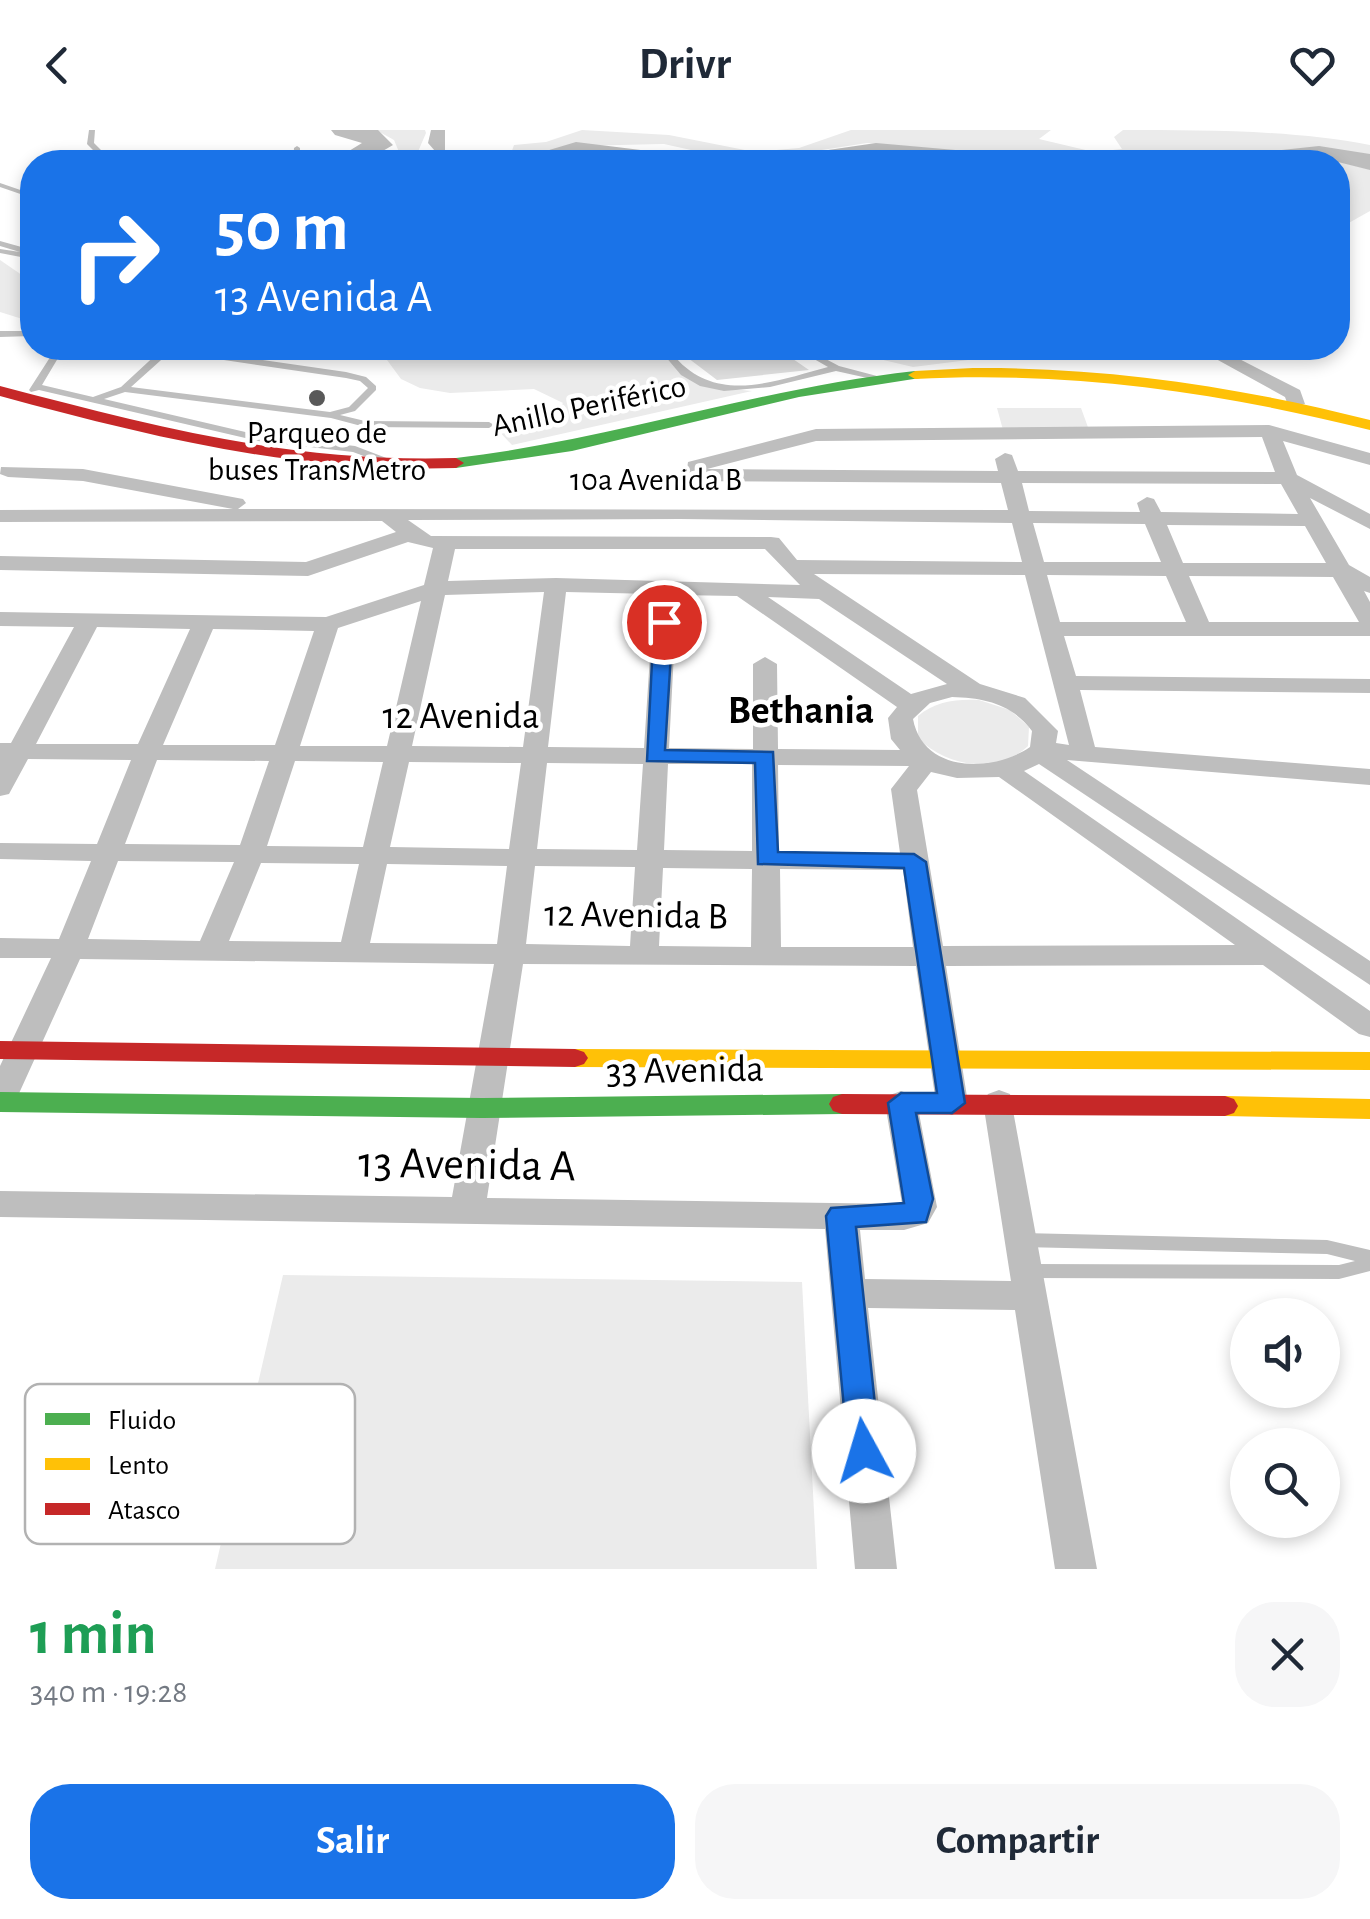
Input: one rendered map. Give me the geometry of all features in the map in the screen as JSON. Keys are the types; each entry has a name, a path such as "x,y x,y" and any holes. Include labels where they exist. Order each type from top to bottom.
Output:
{"main road":[{"name":"Anillo Periférico","path":"20,392 237,452 313,462 395,466 546,452 766,390 1006,372 1164,380 1296,404 1370,425"},
{"name":"Anillo Periférico","path":"264,477 356,483 500,477 604,460 828,405 992,387 1169,397 1266,414 1370,441"},
{"path":"0,414 159,457"},
{"name":"33 Avenida","path":"11,1050 490,1058 1370,1061"},
{"name":"33 Avenida","path":"0,1101 482,1108 999,1102 1370,1109"}],"street":[{"path":"438,130 434,143 440,148"},
{"path":"1228,360 1292,394 1296,404"},
{"path":"1052,629 1370,625 1288,478 1269,431"},
{"path":"681,474 701,463 801,436 1269,431 1370,459"},
{"path":"1001,436 1017,517 1036,568 1084,752"},
{"path":"8,471 83,475 291,516"},
{"path":"681,474 1288,478 1370,522"},
{"path":"680,542 681,474"},
{"path":"1137,478 1200,629"},
{"name":"10a Avenida B","path":"0,516 680,512 1312,520"},
{"path":"388,515 411,534 445,542 758,542 779,548 791,567 824,592 972,690"},
{"path":"0,563 308,569 411,534"},
{"path":"353,952 445,542"},
{"path":"791,567 1342,570 1370,586"},
{"path":"0,619 328,624 437,588 556,585 824,592"},
{"path":"467,1213 510,954 556,585"},
{"path":"644,956 666,588"},
{"path":"741,590 910,705"},
{"path":"0,788 10,751 89,620"},
{"path":"0,1101 11,1050 70,950 147,752 205,622"},
{"path":"212,950 251,854 328,624"},
{"path":"765,664 766,957"},
{"path":"1034,713 1068,695 1370,686"},
{"path":"952,1103 904,789 925,759 906,745 899,731 900,718 910,705 934,694 972,690 1007,698 1034,713 1046,731 1041,752"},
{"name":"12 Avenida","path":"10,751 925,759 966,772 1006,770"},
{"path":"1041,752 1370,975"},
{"path":"1370,777 1084,752 1041,752 1006,770 1370,1026"},
{"path":"0,851 914,862"},
{"name":"12 Avenida B","path":"0,948 766,957 1270,955"},
{"path":"999,1102 1076,1569"},
{"name":"13 Avenida A","path":"0,1204 904,1217 916,1214 919,1199 901,1103"},
{"path":"841,1216 876,1569"},
{"path":"848,1293 1027,1269"}],"lane":[{"path":"20,392 49,360"},
{"path":"124,389 154,360"},
{"path":"246,360 346,375 371,383 373,388 352,408 330,415"},
{"path":"674,360 705,385 736,389 766,390 836,368"},
{"path":"821,360 836,368 884,379"},
{"path":"750,374 766,390"},
{"path":"96,398 124,389 330,415 365,424 489,425"},
{"path":"20,392 96,398 258,438 355,449 395,466"},
{"path":"1027,1269 1327,1247 1370,1260"},
{"path":"1027,1269 1339,1272 1370,1260"}],"shaded area":[{"path":"376,130 426,133 419,150 398,150 394,140"},
{"path":"582,130 669,135 745,150 691,150 664,144 512,150 514,145 546,142"},
{"path":"851,130 1051,130 1039,139 1086,150 949,150 867,143 822,150 777,150 799,148"},
{"path":"1123,130 1248,132 1370,145 1370,157 1350,155 1350,150 1113,150 1122,149 1114,137"},
{"path":"1350,159 1370,161 1370,211 1350,222"},
{"path":"0,260 20,274 20,318 0,312"},
{"path":"387,360 675,360 713,387 752,391 512,445 495,427 552,415 563,403 534,389 450,393 420,388 401,379"},
{"path":"883,360 968,360 913,367"},
{"path":"997,408 1081,408 1089,430 1003,430"},
{"path":"979,700 1010,710 1029,727 1028,746 1002,761 972,764 943,756 918,738 918,716 925,711 947,702"},
{"path":"283,1275 802,1282 817,1569 215,1569 221,1544 355,1544 355,1384 258,1384"}],"building":[{"path":"691,360 794,360 809,370 717,380"}],"waterway":[{"path":"344,130 366,133 380,145 369,150"},
{"path":"1350,159 1370,162"}],"traffic: fast":[{"path":"456,463 572,446 799,392 915,375"},
{"path":"0,1102 482,1108 842,1104"}],"traffic: slow":[{"path":"915,375 1031,372 1144,380 1257,398 1370,425"},
{"path":"575,1058 1370,1061"},
{"path":"1225,1106 1370,1109"}],"traffic: jam":[{"path":"0,391 169,435 282,456 397,465 456,463"},
{"path":"0,1050 575,1058"},
{"path":"842,1104 1225,1106"}],"place":[{"name":"Parqueo de buses TransMetro","path":"317,398"}],"district":[{"name":"Bethania","path":"801,711"}],"route":[{"path":"664,622 654,756 766,757 766,859 914,862 952,1103 901,1103 919,1199 916,1214 841,1216 864,1451"}]}
